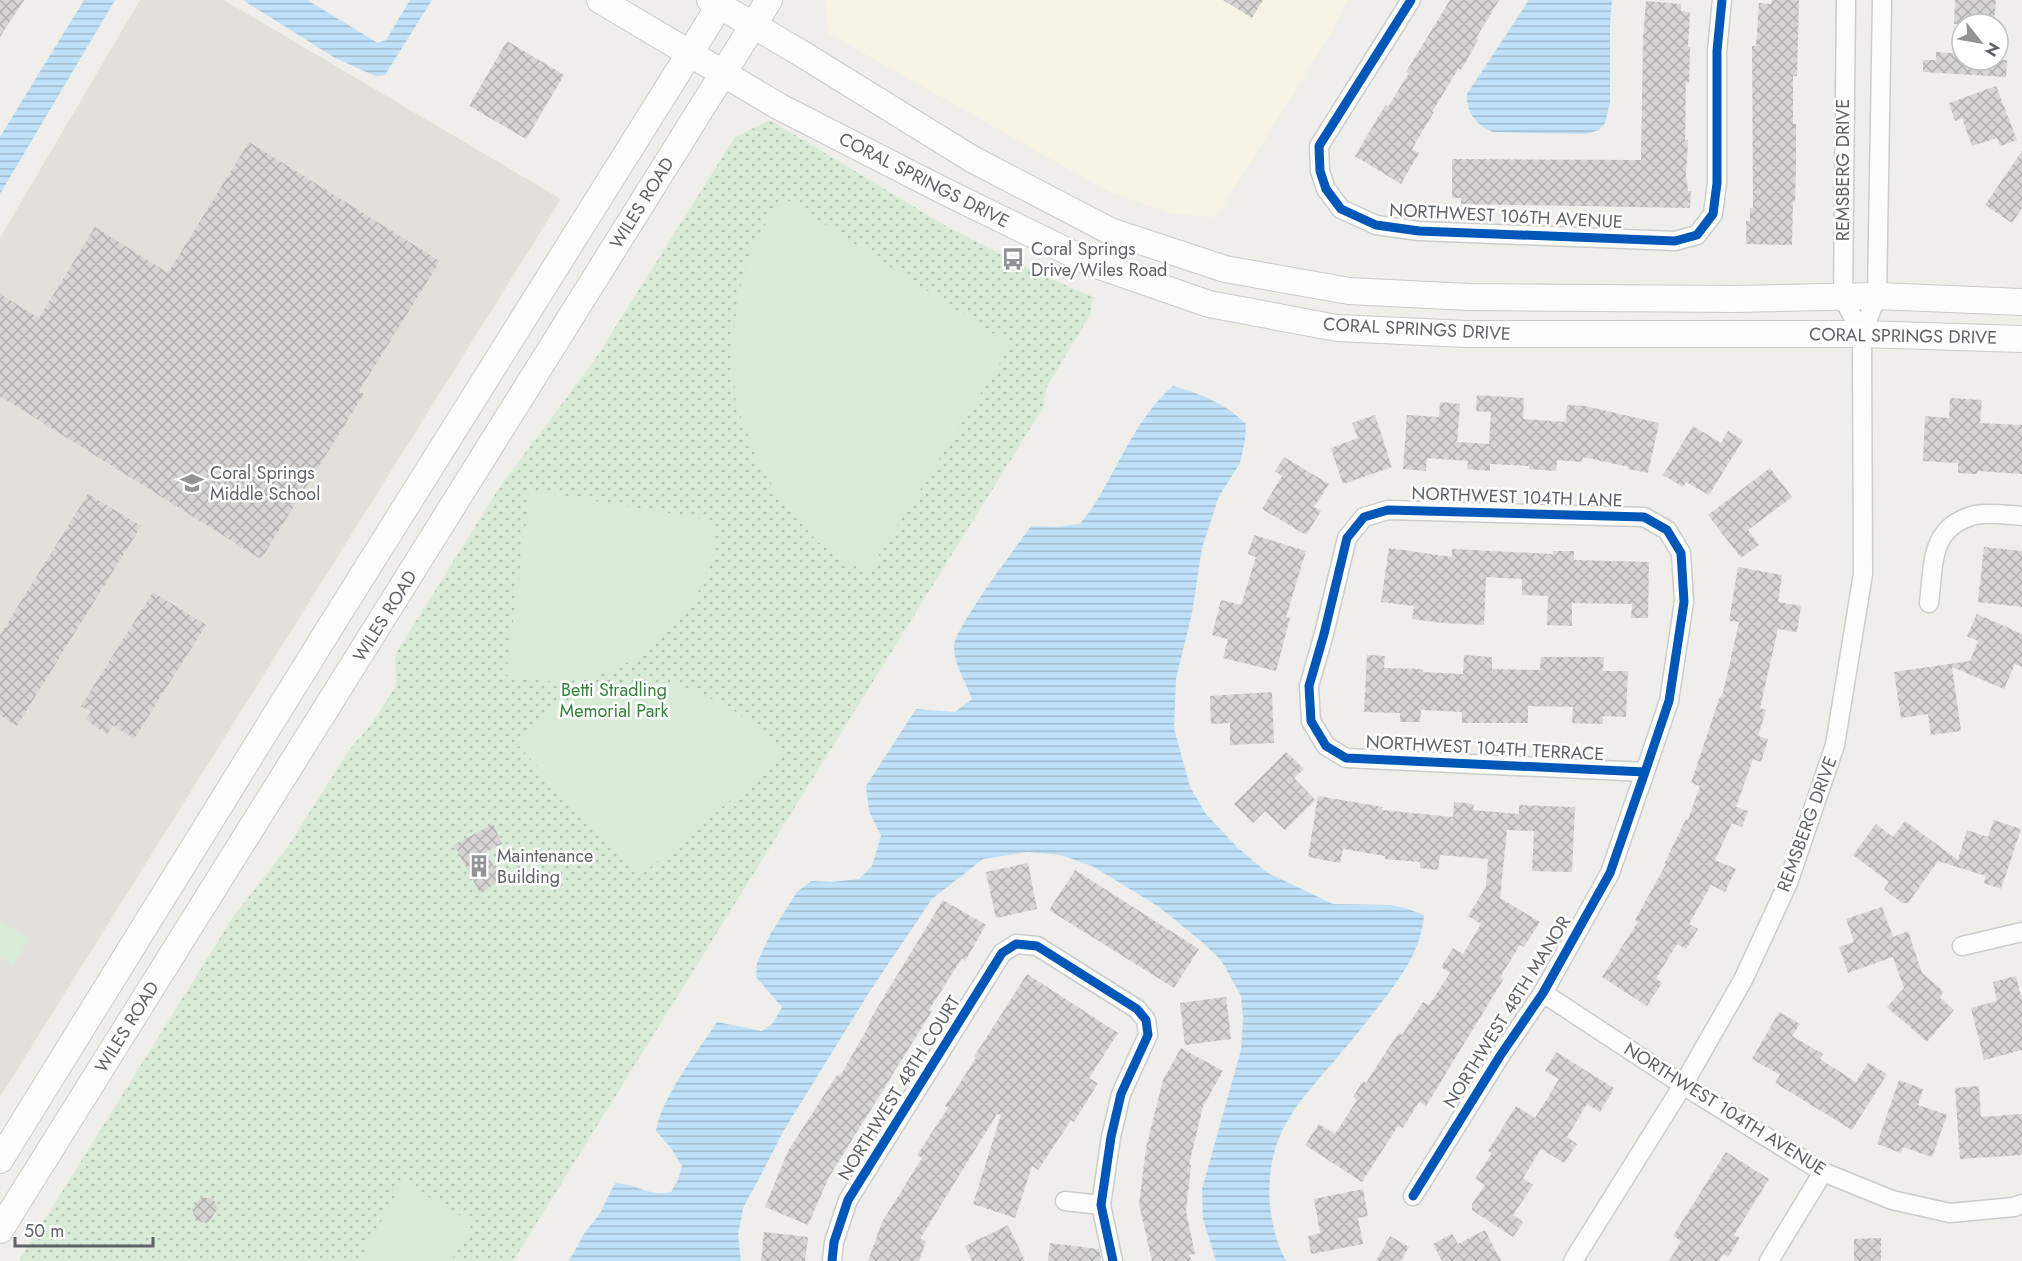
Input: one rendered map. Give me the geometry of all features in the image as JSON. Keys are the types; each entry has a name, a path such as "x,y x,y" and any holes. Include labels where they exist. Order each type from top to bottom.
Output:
{"main road":[{"name":"CORAL SPRINGS DRIVE","path":"600,0 778,106 891,164 1091,263 1209,304 1337,328 1466,334 1862,334 2022,339"},
{"name":"WILES ROAD","path":"0,1230 769,0"},
{"name":"CORAL SPRINGS DRIVE","path":"718,2 753,26 800,52 972,159 1110,231 1225,269 1349,291 1469,297 1735,299 1877,296 2022,302"},
{"name":"WILES ROAD","path":"0,1160 329,629 690,54 718,2"},
{"path":"1163,288 1176,253"},
{"path":"329,629 355,663"},
{"path":"309,662 338,692"}],"street":[{"name":"NORTHWEST 106TH AVENUE","path":"1411,0 1319,146 1320,171 1326,189 1341,209 1376,225 1419,231 1675,241 1697,235 1713,214 1717,183 1717,51 1722,0"},
{"name":"REMSBERG DRIVE","path":"1845,0 1843,298 1862,334"},
{"name":"REMSBERG DRIVE","path":"1573,1261 1683,1085 1743,980 1788,883 1835,745 1863,574 1862,334 1877,296 1882,0"},
{"name":"NORTHWEST 104TH LANE","path":"1326,746 1311,721 1309,687 1347,538 1364,517 1388,510 1644,518 1667,530"},
{"path":"1929,603 1937,544 1951,525 1976,515 2022,516"},
{"name":"NORTHWEST 48TH MANOR","path":"1413,1196 1500,1056 1543,993 1610,873 1669,701 1684,602 1681,553 1667,530"},
{"name":"NORTHWEST 104TH TERRACE","path":"1326,746 1346,758 1645,772"},
{"path":"1962,946 2022,932"},
{"name":"NORTHWEST 48TH COURT","path":"832,1261 834,1242 848,1200 1002,953 1016,944 1037,946 1137,1009 1146,1020 1148,1035 1121,1094 1101,1205"},
{"name":"NORTHWEST 104TH AVENUE","path":"1543,993 1683,1085 1823,1172 1892,1200 1950,1213 2014,1207 2022,1204"},
{"path":"1768,1261 1823,1172"},
{"path":"1065,1201 1101,1205 1113,1261"}],"shaded area":[{"name":"Coral Springs Middle School","path":"140,0 224,0 561,199 0,1097 0,238"},
{"path":"825,0 1347,0 1331,33 1216,217 1172,214 1106,190 828,33"}],"green space":[{"name":"Betti Stradling Memorial Park","path":"770,120 946,226 1027,268 1095,298 1091,304 1091,313 1046,388 1044,406 513,1261 19,1261 233,917 287,848 349,750 371,725 396,686 395,655 499,488 594,361 735,137"},
{"path":"781,196 1011,345 867,574 818,542 780,500 755,454 736,404 732,346 738,295 751,250"},
{"path":"530,490 715,521 712,558 695,600 666,633 631,661 590,679 555,682 506,675"},
{"path":"637,682 681,686 728,706 760,731 783,756 639,877 514,741 548,711 593,691"},
{"path":"0,921 29,939 13,965 0,957"},
{"path":"403,1182 473,1223 451,1261 359,1261"}],"water":[{"path":"84,0 115,0 0,194 0,137"},
{"path":"243,0 307,0 378,43 386,40 410,0 432,0 385,75 375,76 335,58"},
{"path":"1529,0 1612,0 1610,102 1605,123 1599,130 1585,134 1493,132 1477,122 1470,113 1467,94"},
{"path":"1173,386 1212,400 1230,410 1246,424 1240,463 1219,496 1202,548 1192,613 1176,679 1174,728 1190,787 1206,814 1238,848 1268,873 1333,904 1391,905 1424,915 1419,940 1403,973 1297,1106 1278,1141 1273,1158 1269,1193 1274,1229 1286,1261 1216,1261 1203,1219 1202,1189 1241,1050 1243,1017 1241,996 1221,960 1159,907 1094,867 1061,855 1027,852 983,859 932,899 870,991 784,1130 743,1208 738,1235 741,1261 569,1261 585,1232 599,1215 615,1183 656,1193 671,1192 682,1166 671,1148 656,1131 665,1105 681,1075 717,1022 762,1031 773,1023 782,1007 756,977 757,963 771,933 797,892 811,881 831,882 859,879 872,866 881,836 869,811 866,786 916,709 955,712 972,699 958,667 954,647 964,623 1031,526 1056,527 1080,524 1097,500 1140,424"}],"building":[{"path":"0,0 24,0 0,37"},
{"path":"1223,0 1263,0 1252,18"},
{"path":"1450,0 1499,0 1476,38 1478,40 1461,70 1459,68 1412,149 1419,153 1401,184 1355,156 1386,104 1388,107 1409,73 1406,72"},
{"path":"1772,0 1799,0 1797,76 1793,76 1796,166 1792,245 1746,244 1746,221 1750,221 1750,208 1753,208 1752,46 1756,46 1759,3 1771,4"},
{"path":"1955,0 1996,0 1995,12 1954,12"},
{"path":"1646,1 1681,4 1681,11 1690,12 1685,140 1688,140 1686,174 1688,191 1691,191 1690,208 1461,204 1461,198 1452,198 1452,159 1641,160 1643,38"},
{"path":"507,41 564,75 526,139 469,106"},
{"path":"1936,52 1950,53 1950,72 2006,72 2006,77 1923,72 1923,60 1936,60"},
{"path":"1996,86 2017,140 2000,146 1997,138 1972,146 1962,118 1955,121 1949,103"},
{"path":"249,142 440,261 359,391 364,394 261,559 0,396 0,294 39,318 95,227 168,273"},
{"path":"2022,151 2022,208 2012,223 1985,205"},
{"path":"1477,395 1524,398 1523,419 1566,422 1567,405 1585,406 1659,423 1648,473 1583,457 1582,462 1557,460 1556,471 1529,469 1529,466 1490,464 1490,471 1467,469 1468,461 1427,458 1426,471 1403,469 1407,415 1439,417 1440,402 1460,404 1457,442 1489,444 1491,412 1476,411"},
{"path":"1950,398 1982,400 1980,423 2022,425 2022,474 1978,471 1977,474 1958,473 1958,463 1923,461 1925,416 1949,418"},
{"path":"1375,415 1392,467 1343,484 1331,448 1358,438 1352,423"},
{"path":"1693,426 1721,443 1728,431 1743,440 1709,495 1686,482 1683,487 1663,475"},
{"path":"1284,457 1329,484 1314,507 1321,511 1306,535 1262,509 1282,476 1275,471"},
{"path":"1770,468 1792,497 1748,530 1759,545 1741,558 1708,515"},
{"path":"88,494 141,526 17,726 0,715 0,635"},
{"path":"1254,535 1306,551 1286,617 1290,618 1276,671 1223,658 1228,639 1212,635 1221,600 1241,605 1256,557 1248,554"},
{"path":"1984,547 2022,551 2022,607 1978,602"},
{"path":"1389,548 1452,557 1452,549 1553,554 1553,551 1574,551 1574,560 1649,562 1648,618 1631,618 1632,604 1572,603 1572,626 1547,625 1548,596 1522,595 1522,579 1486,577 1484,625 1412,619 1414,606 1381,602"},
{"path":"1738,567 1782,575 1778,602 1801,606 1797,632 1778,629 1760,708 1766,710 1758,736 1768,739 1761,762 1753,759 1736,807 1748,811 1742,827 1732,823 1715,860 1736,869 1725,892 1711,885 1689,924 1698,929 1686,949 1677,944 1656,978 1662,983 1647,1006 1602,977 1638,922 1635,920 1666,864 1664,864 1686,819 1688,820 1700,786 1691,783 1720,696 1722,697 1739,622 1729,621"},
{"path":"153,592 206,625 134,739 113,725 107,734 86,720 91,712 81,706"},
{"path":"1977,614 2022,634 2022,667 2015,664 2004,689 1952,667 1961,731 1931,735 1928,714 1901,718 1894,672 1970,661 1978,641 1967,636"},
{"path":"1367,655 1385,656 1384,668 1423,669 1423,672 1463,674 1464,655 1492,657 1492,669 1540,670 1541,657 1604,657 1603,671 1628,671 1626,717 1603,716 1603,724 1572,723 1573,707 1528,706 1528,723 1462,723 1462,712 1421,710 1420,722 1400,722 1400,713 1364,712"},
{"path":"1272,692 1274,743 1230,745 1230,723 1211,724 1210,696"},
{"path":"1286,752 1304,769 1294,778 1315,800 1285,830 1265,811 1253,823 1234,804"},
{"path":"1318,796 1383,807 1382,810 1453,817 1454,802 1474,804 1473,810 1519,814 1519,805 1575,807 1572,872 1532,871 1534,831 1507,830 1500,898 1540,922 1524,947 1520,945 1500,977 1503,980 1426,1106 1419,1102 1403,1128 1398,1126 1362,1182 1305,1145 1319,1124 1335,1134 1357,1100 1353,1097 1363,1081 1366,1083 1399,1033 1402,1035 1423,1002 1429,1005 1450,973 1441,967 1453,948 1463,954 1481,924 1468,916 1486,887 1488,859 1440,855 1438,870 1420,868 1420,862 1385,859 1385,856 1343,849 1340,863 1308,857"},
{"path":"1994,820 2021,829 2001,889 1984,883 1986,876 1938,861 1908,903 1902,903 1884,889 1889,882 1853,855 1876,824 1893,837 1905,821 1958,860 1967,830 1988,837"},
{"name":"Maintenance Building","path":"493,824 502,844 486,852 501,880 480,893 454,845"},
{"path":"1028,863 1037,909 996,918 986,872"},
{"path":"1075,870 1199,949 1174,988 1049,910"},
{"path":"943,900 986,925 965,961 962,958 929,1010 932,1011 829,1177 808,1225 765,1207 788,1151 837,1075 840,1076 870,1024 868,1023"},
{"path":"1882,907 1893,937 1908,931 1922,973 1943,991 1940,998 1954,1010 1927,1042 1887,1007 1904,988 1893,957 1848,973 1839,947 1854,942 1846,919"},
{"path":"1027,974 1118,1033 1089,1078 1098,1083 1074,1122 1071,1120 1038,1170 1032,1166 1015,1218 973,1204 1001,1115 997,1114 920,1239 926,1241 919,1261 868,1261 882,1222 922,1158 917,1155 948,1108 945,1106 976,1058 974,1057"},
{"path":"2016,976 2022,1001 2022,1050 1984,1060 1971,1008 1997,1001 1993,982"},
{"path":"1226,997 1231,1039 1185,1045 1180,1003"},
{"path":"1779,1012 1800,1024 1792,1036 1823,1054 1820,1059 1856,1082 1868,1063 1887,1074 1852,1130 1775,1083 1780,1075 1752,1059"},
{"path":"1181,1048 1223,1071 1203,1106 1189,1165 1191,1165 1186,1211 1195,1254 1189,1255 1192,1261 1152,1261 1139,1204 1146,1148 1163,1080"},
{"path":"1556,1052 1614,1088 1600,1112 1587,1104 1567,1137 1577,1144 1564,1163 1541,1149 1523,1178 1533,1185 1513,1215 1523,1222 1513,1237 1472,1210 1472,1204 1485,1185 1475,1179 1492,1153 1488,1151 1516,1106 1535,1118 1559,1079 1545,1071"},
{"path":"1899,1080 1923,1089 1918,1105 1947,1115 1932,1157 1903,1147 1901,1153 1877,1144"},
{"path":"1979,1086 1981,1117 2022,1114 2022,1155 1960,1159 1955,1088"},
{"path":"1726,1152 1769,1179 1734,1235 1740,1238 1728,1257 1723,1254 1719,1261 1669,1261 1681,1241 1673,1236"},
{"path":"1363,1189 1368,1216 1358,1218 1363,1244 1311,1254 1308,1236 1320,1233 1314,1199"},
{"path":"201,1198 213,1198 218,1208 208,1223 196,1221 192,1209"},
{"path":"1008,1225 1025,1261 972,1261 965,1246"},
{"path":"1485,1230 1501,1261 1442,1261 1433,1244 1452,1234 1458,1244"},
{"path":"764,1232 808,1237 805,1261 761,1261"},
{"path":"1390,1236 1409,1247 1401,1261 1376,1261"},
{"path":"1881,1238 1881,1261 1854,1261 1854,1239"},
{"path":"1050,1243 1099,1249 1101,1261 1048,1261"}],"cycle path":[{"path":"1411,0 1319,146 1320,171 1326,189 1341,209 1376,225 1419,231 1675,241 1697,235 1713,214 1717,183 1717,51 1722,0"},
{"path":"1413,1196 1500,1056 1543,993 1610,873 1645,772 1669,701 1684,602 1681,553 1667,530 1644,517 1388,510 1364,517 1347,538 1309,686 1311,721 1326,746 1346,758 1645,772"},
{"path":"832,1261 834,1242 848,1200 1002,953 1016,944 1037,946 1137,1009 1146,1020 1148,1035 1121,1094 1111,1137 1101,1205 1113,1261"}],"place":[{"name":"Coral Springs Drive/Wiles Road","path":"1013,259"},
{"name":"Coral Springs Middle School","path":"192,483"},
{"name":"Maintenance Building","path":"479,866"}]}
